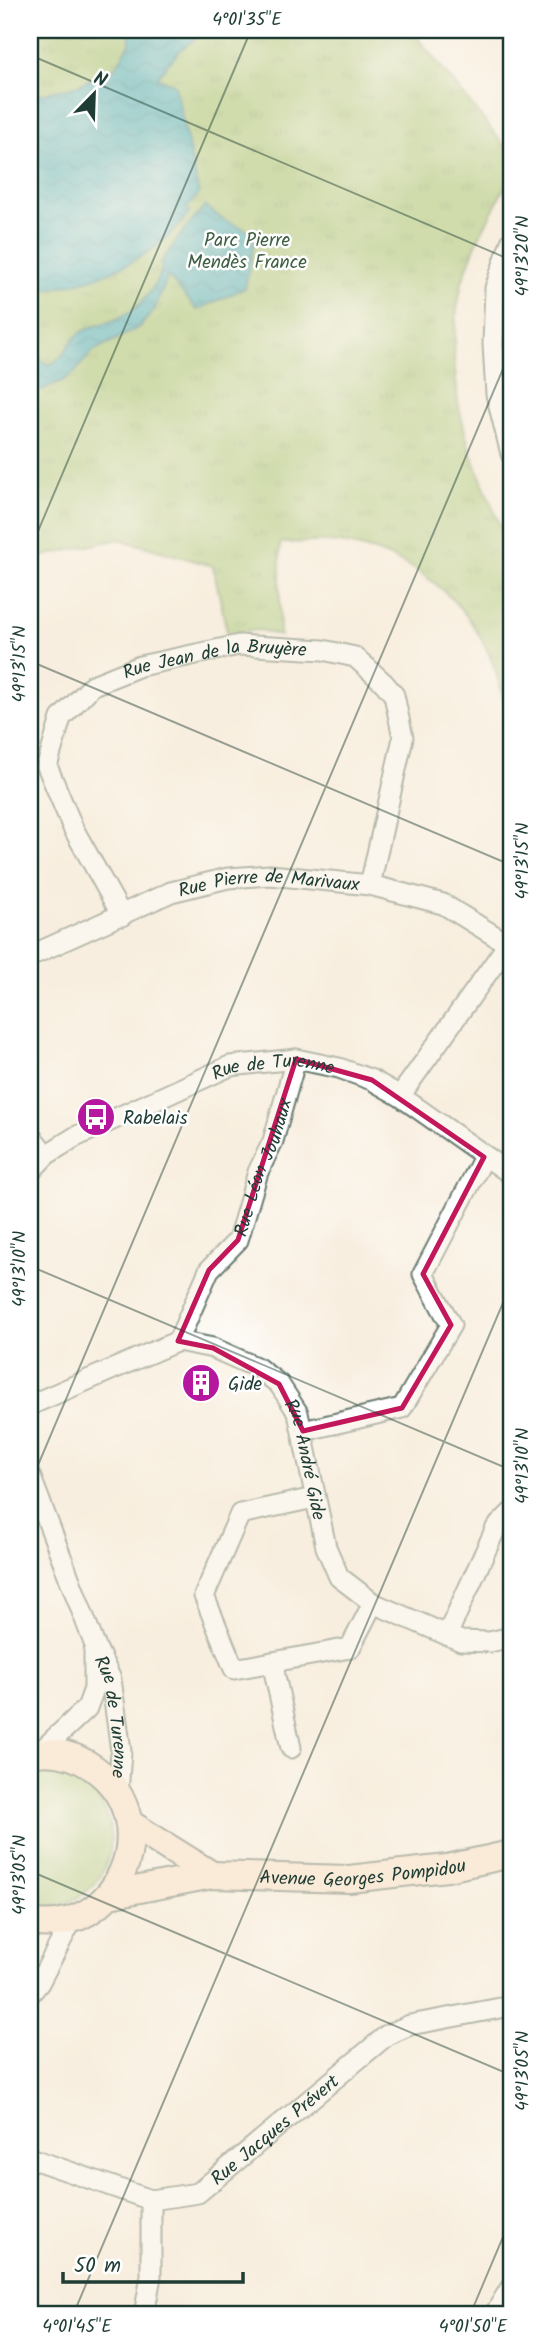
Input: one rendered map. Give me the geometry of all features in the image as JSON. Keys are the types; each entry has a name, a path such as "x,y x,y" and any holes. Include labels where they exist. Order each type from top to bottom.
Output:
{"main road":[{"path":"30,1922 43,1924 72,1920 92,1910 109,1895 123,1874 130,1849 129,1823 118,1794 104,1776 85,1762 63,1754 35,1753"},
{"path":"129,1823 212,1875"},
{"name":"Avenue Georges Pompidou","path":"109,1895 212,1875 349,1878 447,1868 511,1854"}],"street":[{"path":"511,242 495,288 493,344 496,394 511,454"},
{"name":"Rue Jean de la Bruyère","path":"122,916 73,828 47,766 61,718 93,685 140,666 239,645 323,650 355,657 384,682 394,695 403,738 370,885"},
{"name":"Rue Pierre de Marivaux","path":"30,956 171,892 228,878 270,875 370,885 443,904 509,942"},
{"path":"400,1096 509,942"},
{"name":"Rue de Turenne","path":"30,1172 46,1155 75,1137 230,1066 296,1059 339,1068 372,1080 400,1096 511,1174"},
{"name":"Rue Léon Jouhaux","path":"178,1341 209,1270 238,1240 257,1172 272,1141 296,1059"},
{"path":"30,1135 46,1155"},
{"path":"303,1431 402,1408 451,1325 423,1274 484,1157"},
{"path":"30,1405 178,1341"},
{"name":"Rue André Gide","path":"178,1341 213,1348 258,1368 279,1384 298,1413 326,1547 339,1577 373,1603 461,1641 490,1642 511,1637"},
{"name":"Rue de Turenne","path":"30,1475 94,1643 111,1679 121,1751 118,1794"},
{"path":"314,1498 240,1514 204,1596 234,1669 350,1648 373,1603"},
{"path":"447,1635 496,1528 511,1513"},
{"name":"Rue de Turenne","path":"35,1753 87,1708 94,1689 94,1643"},
{"path":"272,1662 291,1748"},
{"path":"30,1994 39,1983 72,1920"},
{"name":"Rue Jacques Prévert","path":"30,2158 151,2200 198,2193 387,2035 410,2025 510,2011"},
{"path":"144,2315 151,2276 151,2200"},
{"path":"494,2315 511,2287"}],"highlighted area":[{"path":"296,1059 372,1080 484,1157 423,1274 451,1325 402,1408 303,1431 279,1384 213,1348 178,1341 209,1270 238,1240"}],"green space":[{"name":"Parc Pierre Mendès France","path":"30,30 411,30 511,154 511,174 476,244 462,282 456,316 454,357 458,403 470,451 511,553 511,758 507,756 506,720 500,686 489,653 472,624 451,598 425,576 394,559 340,543 280,543 280,636 260,630 227,632 213,566 119,539 30,559"},
{"path":"46,1772 67,1777 90,1791 105,1810 111,1833 109,1856 99,1878 83,1895 59,1905 30,1906 30,1774"}],"water":[{"path":"129,30 207,30 179,51 157,77 175,85 199,194 187,208 190,212 175,230 139,258 98,277 30,292 30,97 79,85 116,67 130,43"},
{"path":"205,206 224,220 256,234 245,288 197,310 168,276 155,309 140,327 93,351 74,373 64,380 30,395 30,343 43,362 49,365 59,359 83,331 130,312 149,293 162,269 160,264"}],"place":[{"name":"Rabelais","path":"96,1117"},
{"name":"Gide","path":"201,1383"}]}
